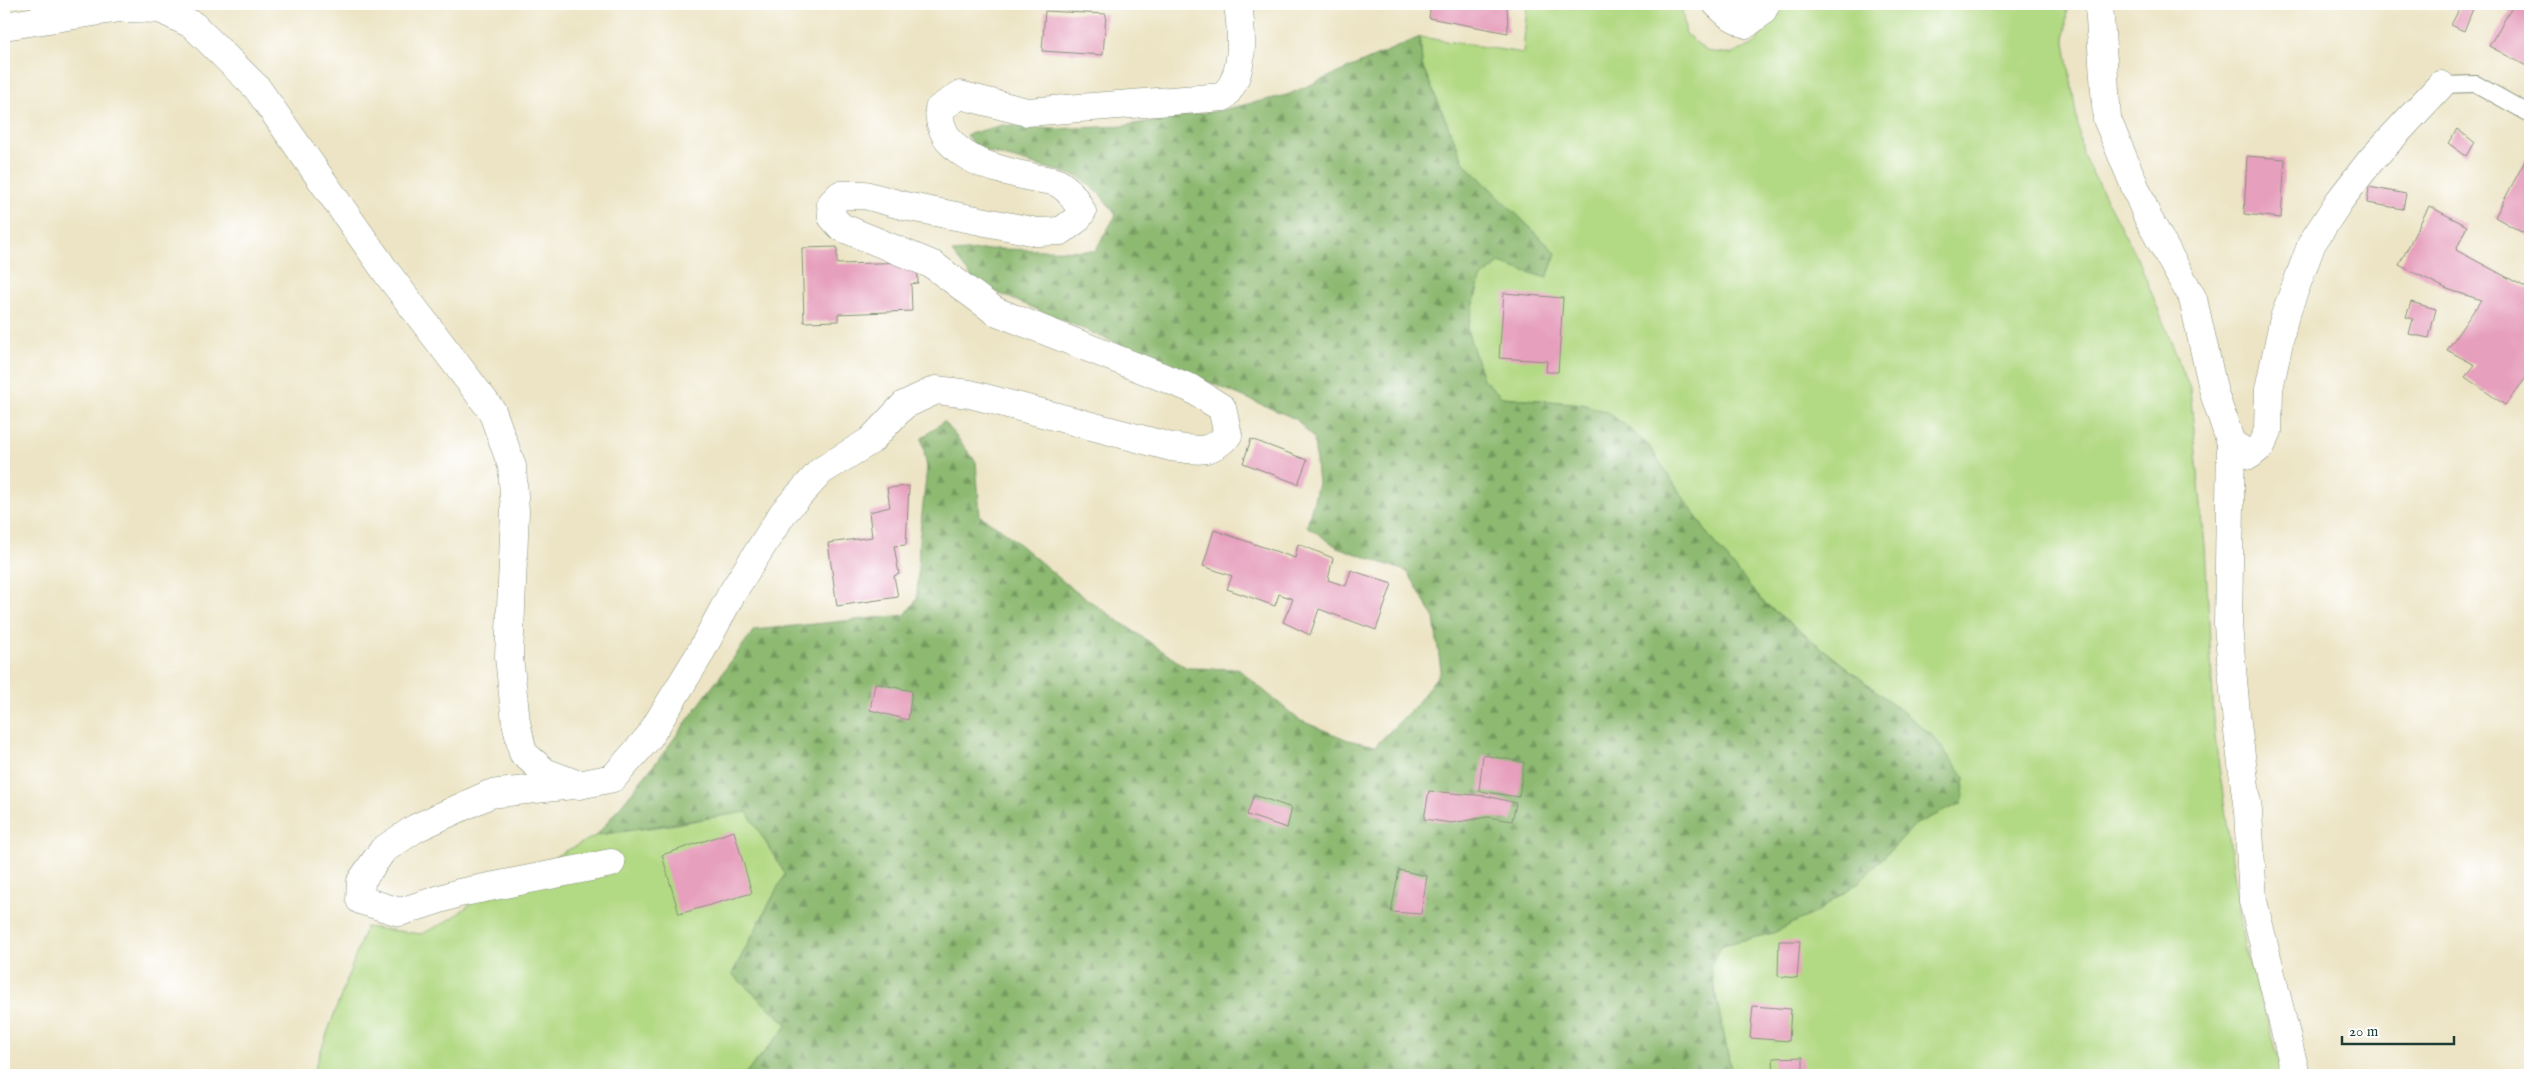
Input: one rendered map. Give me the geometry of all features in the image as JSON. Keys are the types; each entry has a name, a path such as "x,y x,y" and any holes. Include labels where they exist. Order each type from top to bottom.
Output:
{"street":[{"path":"611,863 459,893 400,912 360,900 360,881 383,850 416,828 490,794 579,785 613,778 649,737 698,657 732,593 783,513 821,471 870,441 904,405 936,390 970,394 1171,446 1204,451 1221,443 1228,435 1222,408 1190,388 995,311 933,265 841,227 832,217 831,204 840,195 865,195 905,206 1037,232 1061,231 1076,220 1082,212 1076,198 1061,184 986,166 955,150 939,121 939,108 960,95 1027,112 1223,97 1232,89 1240,64 1238,4"},
{"path":"1717,4 1729,15 1746,24 1762,12 1766,4"},
{"path":"2099,4 2107,119 2148,218 2193,299 2214,393 2231,443 2228,625 2237,724 2248,811 2253,901 2296,1075"},
{"path":"4,26 120,8 160,9 193,25 257,88 387,273 492,411 512,466 515,511 509,658 516,722 521,745 523,753 545,772 579,785"},
{"path":"2231,443 2250,455 2261,446 2268,430 2269,388 2284,318 2312,243 2340,200 2371,160 2441,85"}],"lane":[{"path":"2441,85 2476,84 2530,114"}],"green space":[{"path":"1527,4 1681,4 1686,34 1706,51 1732,54 1755,44 1779,4 2067,4 2065,42 2082,153 2140,264 2190,389 2205,546 2215,738 2244,945 2284,1075 1732,1075 1710,967 1722,945 1773,933 1818,911 1860,881 1916,824 1962,803 1932,735 1762,601 1711,539 1583,404 1502,397 1482,379 1467,330 1480,279 1499,263 1547,278 1556,253 1464,163 1422,65 1420,37 1523,53"},
{"path":"1420,37 1422,65 1464,163 1556,253 1547,278 1499,263 1480,279 1467,330 1483,379 1502,397 1583,404 1607,412 1629,428 1649,446 1711,539 1762,601 1932,735 1965,777 1962,803 1916,824 1860,881 1818,911 1773,933 1722,945 1710,967 1732,1075 744,1075 788,1025 732,974 785,874 747,812 597,835 662,755 754,630 905,615 917,599 919,542 927,468 922,438 944,421 976,462 980,516 1001,529 1071,588 1187,668 1238,669 1299,720 1348,740 1375,746 1416,705 1441,671 1434,618 1408,572 1337,547 1307,526 1318,484 1314,439 1296,419 977,284 952,252 995,249 1095,251 1116,215 1100,194 1079,177 979,149 966,135 1002,125 1053,129 1122,126 1222,110 1287,95"},
{"path":"747,811 785,874 732,974 788,1025 744,1075 312,1075 366,927 422,934 451,919 485,893 597,835 671,825"}],"building":[{"path":"1431,4 1507,4 1508,33 1429,18"},
{"path":"2462,4 2473,9 2464,31 2451,25"},
{"path":"2514,4 2530,4 2530,68 2489,46"},
{"path":"1045,11 1106,14 1103,55 1042,51"},
{"path":"2457,129 2474,142 2466,156 2448,143"},
{"path":"2528,155 2530,156 2530,237 2495,217"},
{"path":"2247,156 2285,159 2281,218 2244,214"},
{"path":"2369,187 2406,194 2403,209 2367,203"},
{"path":"2429,206 2467,226 2456,250 2527,288 2530,285 2530,373 2505,405 2465,377 2475,365 2447,350 2481,300 2447,289 2399,265"},
{"path":"837,247 837,264 917,262 918,283 911,284 912,311 838,314 838,321 804,322 802,248"},
{"path":"1504,293 1563,298 1558,372 1546,372 1547,361 1499,358"},
{"path":"2411,302 2436,309 2429,338 2409,334 2413,319 2406,317"},
{"path":"1251,439 1307,460 1298,484 1243,463"},
{"path":"909,486 906,545 894,546 899,574 894,576 898,597 837,606 828,543 872,537 869,512 890,507 887,488"},
{"path":"1214,530 1295,558 1298,544 1333,558 1328,580 1346,586 1351,570 1392,584 1376,630 1319,609 1310,635 1283,622 1293,599 1279,594 1275,606 1227,589 1232,576 1203,566"},
{"path":"875,683 912,691 908,720 870,710"},
{"path":"1483,755 1524,762 1519,797 1479,791"},
{"path":"1429,791 1487,796 1516,803 1512,821 1488,817 1451,823 1424,819"},
{"path":"1254,795 1292,808 1287,828 1247,815"},
{"path":"734,831 752,893 679,914 662,855"},
{"path":"1399,870 1427,876 1421,914 1391,912"},
{"path":"1779,941 1800,941 1797,978 1778,976"},
{"path":"1753,1006 1791,1009 1789,1041 1750,1038"},
{"path":"1803,1057 1803,1075 1774,1075 1773,1058"}]}
